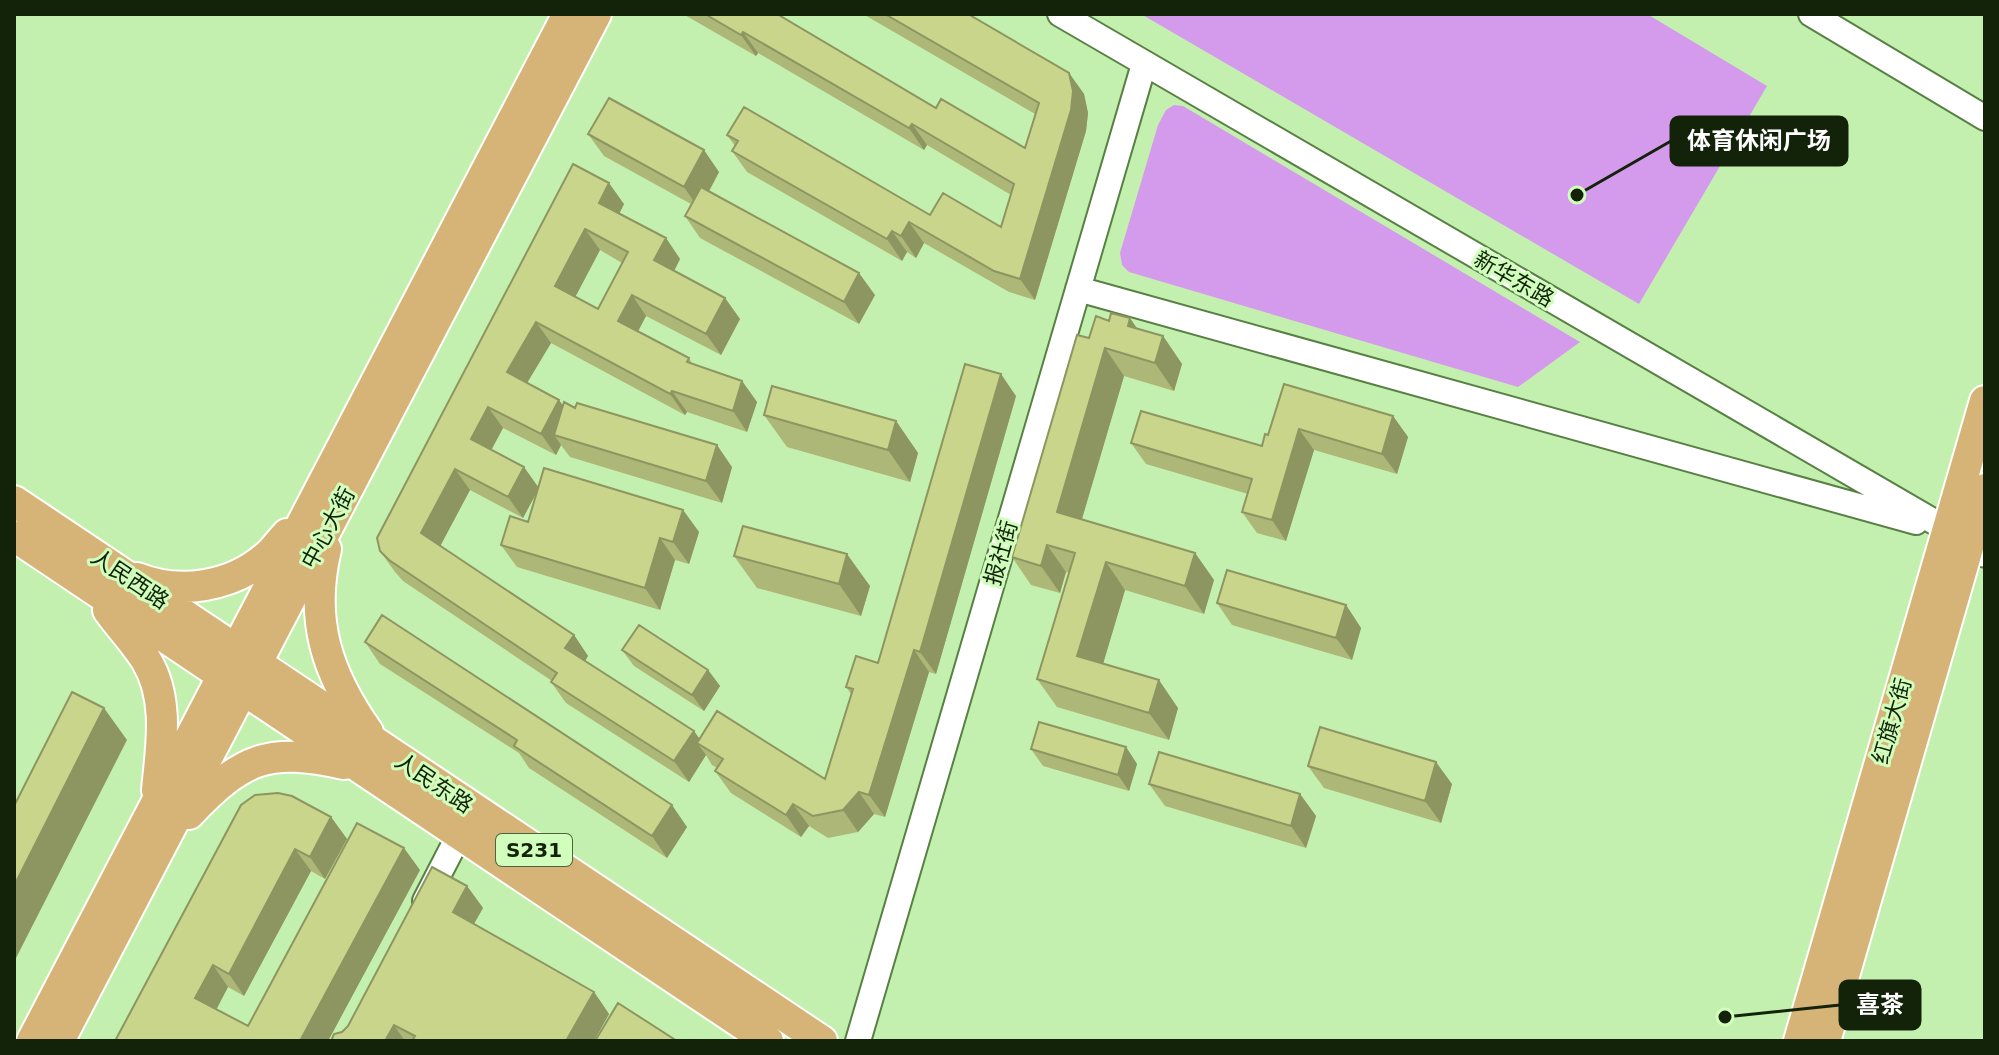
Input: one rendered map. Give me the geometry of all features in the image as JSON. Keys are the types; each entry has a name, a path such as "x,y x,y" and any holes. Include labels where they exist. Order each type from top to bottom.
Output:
{"main road":[{"name":"中心大街","path":"335,489 568,14"},
{"name":"中心大街","path":"32,1041 155,805 239,670 596,14"},
{"name":"红旗大街","path":"1799,1041 1972,544 1985,401"},
{"path":"115,569 148,582 181,586 227,580 267,557 291,529 335,489"},
{"path":"165,838 213,789 252,762 300,756 366,755 325,654 320,632 323,560 335,489"},
{"name":"红旗大街","path":"1825,1041 1972,544 1985,489"},
{"name":"人民西路","path":"14,501 115,569 239,670"},
{"name":"人民西路","path":"14,536 89,587 239,670"},
{"path":"89,587 148,663 157,686 162,736 155,805"},
{"name":"中心大街","path":"59,1041 165,838 239,670"},
{"name":"人民东路","path":"239,670 366,755 822,1041"},
{"name":"人民东路","path":"366,755 459,835 768,1041"}],"street":[{"name":"新华东路","path":"1060,14 1972,544"},
{"path":"1811,14 1985,118"},
{"name":"报社街","path":"858,1041 1144,64"},
{"path":"1078,289 1972,544"},
{"path":"416,918 459,835"}],"shaded area":[{"path":"1141,14 1647,14 1767,86 1639,304"},
{"path":"1174,105 1183,106 1580,342 1518,387 1129,272 1122,265 1120,253 1158,125 1166,110"}],"building":[{"path":"705,14 777,14 936,108 941,99 1025,148 1039,103 885,14 968,14 1069,73 1073,91 1071,110 1020,279 994,271 909,222 901,236 892,231 887,239 732,151 738,141 727,135 744,107 930,215 943,193 1001,227 1014,184 912,124 909,128 743,32 741,35"},
{"path":"609,98 704,150 684,187 588,134"},
{"path":"573,164 609,183 599,203 666,238 654,260 725,298 706,334 632,295 618,321 689,358 687,362 742,381 733,411 672,391 670,394 536,322 507,372 559,400 541,434 488,407 471,439 524,467 508,497 455,469 421,533 574,635 565,648 694,731 674,761 551,682 557,673 389,560 380,551 377,538","holes":["585,229 628,252 598,309 555,286"]},
{"path":"701,187 859,273 844,302 685,216"},
{"path":"1111,313 1130,318 1128,326 1163,336 1155,363 1105,348 1057,512 1195,553 1185,586 1106,562 1077,656 1159,680 1149,713 1037,679 1075,553 1047,545 1041,566 1012,557 1077,335 1089,338 1096,316 1109,321"},
{"path":"965,364 1001,374 920,652 914,650 869,795 859,792 843,810 813,816 793,804 786,815 715,771 723,759 697,743 717,711 825,779 853,689 846,687 856,656 878,663"},
{"path":"1284,384 1393,416 1382,454 1299,429 1272,520 1242,512 1252,479 1131,443 1141,411 1262,446"},
{"path":"772,386 896,421 888,450 764,415"},
{"path":"564,402 575,408 577,403 717,445 706,481 554,435"},
{"path":"544,468 683,510 673,542 660,538 645,588 501,545 510,516 528,522"},
{"path":"743,526 847,554 839,584 734,556"},
{"path":"1227,570 1346,605 1336,638 1217,603"},
{"path":"382,615 672,805 652,836 514,746 517,740 365,642"},
{"path":"639,625 708,670 692,695 622,650"},
{"path":"72,692 104,708 14,886 14,806"},
{"path":"1039,722 1126,747 1118,775 1031,749"},
{"path":"1320,727 1436,762 1425,801 1308,766"},
{"path":"1159,752 1300,794 1291,826 1149,784"},
{"path":"278,793 292,796 331,817 310,857 295,849 229,974 213,965 195,998 248,1026 357,823 404,848 300,1041 115,1041 241,805 255,795"},
{"path":"432,867 467,886 453,912 594,992 566,1041 412,1041 415,1036 394,1025 385,1041 331,1041 334,1034 348,1026"},
{"path":"618,1003 677,1041 595,1041"}],"place":[{"name":"体育休闲广场","path":"1577,195"},
{"name":"喜茶","path":"1725,1017"}]}
